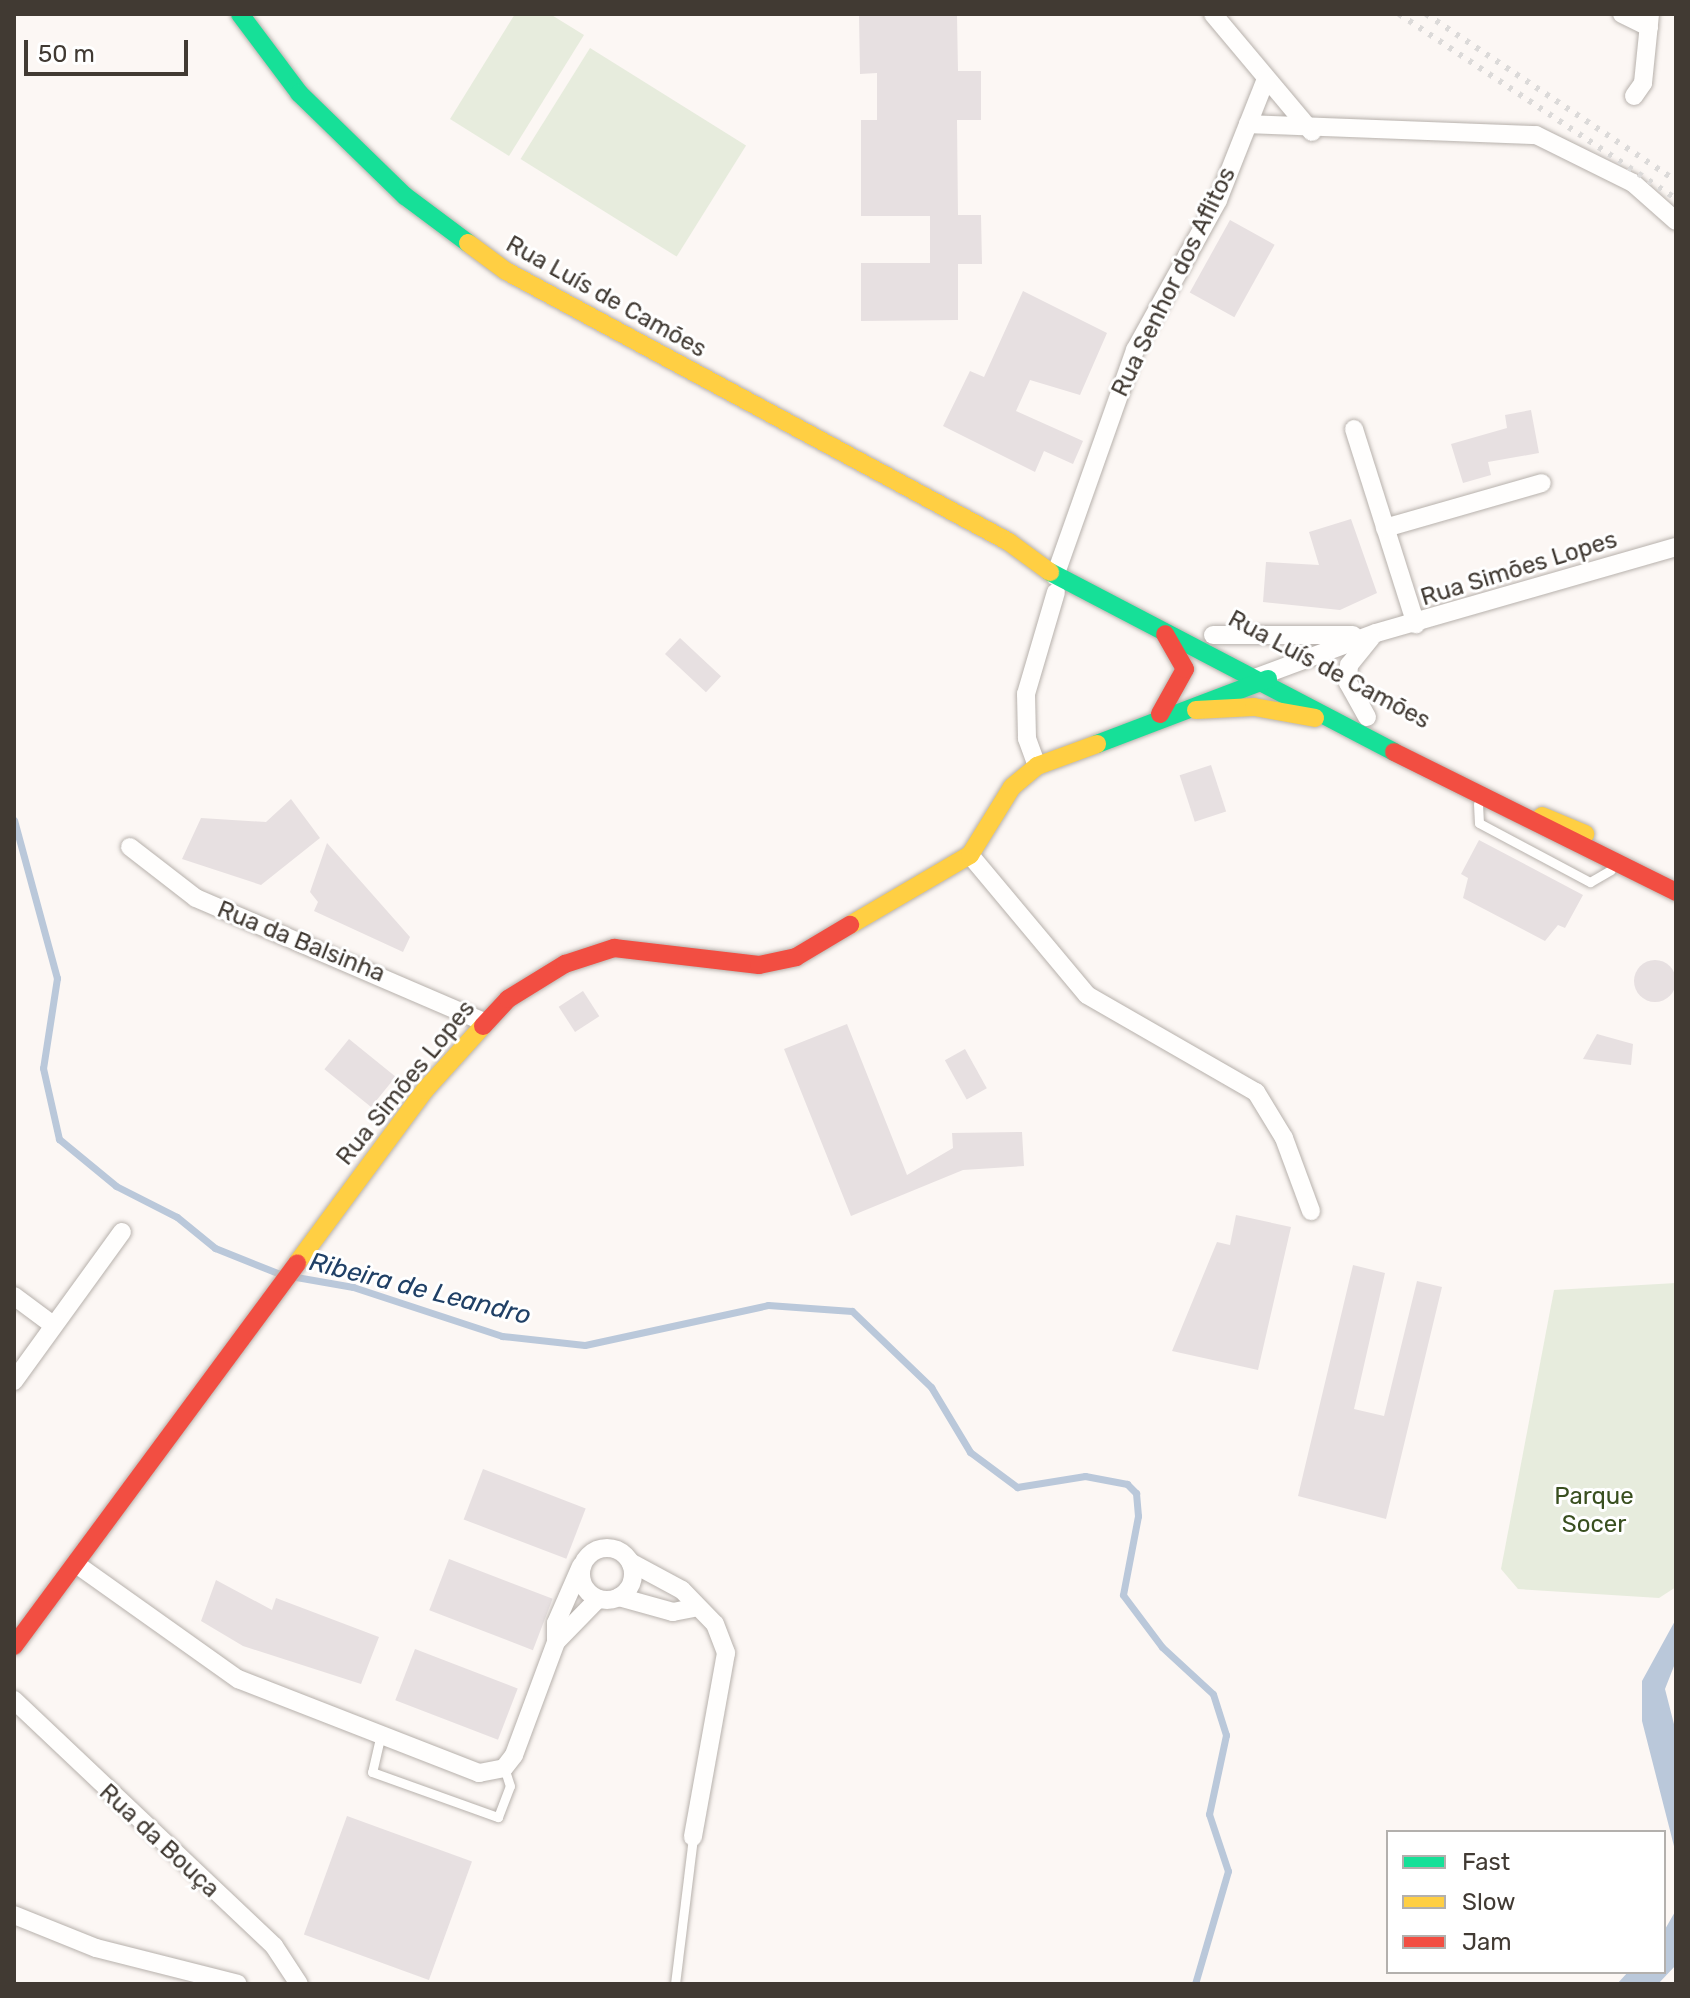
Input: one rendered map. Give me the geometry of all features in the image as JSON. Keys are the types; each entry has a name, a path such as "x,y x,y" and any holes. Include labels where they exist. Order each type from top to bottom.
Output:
{"main road":[{"name":"Rua Luís de Camões","path":"240,14 299,93 405,196 506,271 1009,542 1057,582 1165,634 1477,797 1676,892"},
{"name":"Rua Luís de Camões","path":"1009,542 1033,542 1236,647 1585,834 1619,863"},
{"path":"1157,716 1180,688 1185,669 1165,634"},
{"name":"Rua Simões Lopes","path":"14,1646 276,1288 482,1021 565,964 614,948 776,964 970,855 1012,787 1037,766 1247,676 1282,673 1585,834"},
{"name":"Rua Simões Lopes","path":"1157,716 1254,707 1339,725"}],"street":[{"path":"1213,14 1312,132"},
{"path":"1622,14 1650,20 1643,83 1634,96"},
{"name":"Rua Senhor dos Aflitos","path":"1037,766 1027,738 1026,694 1062,557 1135,350 1195,247 1266,79"},
{"path":"1248,124 1312,132 1536,135 1633,183 1676,221"},
{"path":"1354,429 1416,624"},
{"path":"1385,528 1542,483"},
{"name":"Rua Simões Lopes","path":"1282,673 1376,633 1676,547"},
{"name":"Rua Simões Lopes","path":"1057,582 1082,579 1247,676"},
{"path":"1367,717 1353,701 1349,665 1376,633"},
{"name":"Rua Simões Lopes","path":"1213,635 1376,633"},
{"path":"1236,647 1247,676"},
{"path":"1282,673 1293,701"},
{"name":"Rua da Balsinha","path":"130,847 196,898 482,1021"},
{"path":"970,855 1087,995 1256,1092 1284,1138 1311,1211"},
{"path":"14,1381 122,1232"},
{"path":"14,1296 53,1325"},
{"path":"556,1642 556,1623 581,1566 592,1552 609,1548 682,1590 693,1608 715,1624 726,1653 693,1837"},
{"path":"619,1597 630,1586 630,1562"},
{"path":"76,1564 238,1679 380,1738 479,1773 504,1768 556,1642 598,1599"},
{"path":"581,1566 585,1590 598,1599 619,1597 673,1612 693,1608"},
{"name":"Rua da Bouça","path":"14,1700 274,1946 299,1984"},
{"path":"14,1915 96,1948 238,1984"}],"lane":[{"path":"1477,797 1479,823 1590,882 1619,863"},
{"path":"380,1738 372,1772 498,1817 510,1786 504,1768"},
{"path":"675,1984 693,1837"}],"green space":[{"path":"515,14 550,14 584,35 509,156 450,119"},
{"path":"590,48 746,146 677,257 521,159"},
{"name":"Parque Socer","path":"1676,1283 1676,1587 1659,1598 1518,1589 1501,1569 1554,1290"}],"water":[{"path":"1676,1619 1676,1661 1665,1689 1676,1732 1676,1854 1642,1721 1642,1681"},
{"path":"1676,1910 1676,1965 1658,1984 1617,1984 1626,1974 1666,1974 1666,1928"}],"building":[{"path":"957,15 958,71 981,71 981,120 957,120 958,215 981,215 982,264 958,264 958,320 861,321 861,263 930,263 930,216 861,216 861,120 877,120 877,73 860,74 859,16"},
{"path":"1230,220 1275,245 1234,317 1190,293"},
{"path":"1023,291 1107,333 1080,395 1030,380 1016,411 1083,441 1073,464 1044,451 1035,472 943,426 970,371 984,377"},
{"path":"1531,410 1539,453 1488,462 1491,475 1463,483 1451,444 1507,428 1505,415"},
{"path":"1351,519 1377,593 1340,610 1263,602 1266,562 1319,565 1309,532"},
{"path":"680,638 721,676 706,692 665,654"},
{"path":"1211,765 1226,812 1195,822 1180,775"},
{"path":"291,799 320,838 261,885 182,859 201,818 266,822"},
{"path":"1479,840 1583,895 1565,928 1558,925 1545,941 1463,898 1468,878 1461,874"},
{"path":"327,843 410,937 403,952 314,911 318,902 310,892"},
{"path":"1655,960 1669,967 1676,981 1669,995 1655,1002 1641,995 1634,981 1641,967"},
{"path":"583,991 599,1016 575,1032 559,1007"},
{"path":"847,1024 907,1175 953,1148 952,1133 1022,1132 1024,1166 963,1170 851,1216 784,1049"},
{"path":"1597,1034 1633,1044 1631,1065 1583,1059"},
{"path":"349,1039 396,1077 371,1107 324,1069"},
{"path":"965,1049 987,1088 967,1100 945,1060"},
{"path":"1236,1215 1291,1227 1258,1370 1172,1351 1217,1242 1230,1245"},
{"path":"1353,1265 1385,1273 1354,1409 1384,1416 1417,1281 1442,1287 1386,1519 1298,1496"},
{"path":"483,1469 586,1508 566,1559 464,1519"},
{"path":"449,1559 553,1599 533,1650 429,1610"},
{"path":"216,1580 272,1610 276,1598 379,1637 361,1684 243,1646 201,1621"},
{"path":"415,1649 518,1688 498,1740 395,1700"},
{"path":"347,1816 472,1861 429,1980 304,1934"}],"waterway":[{"name":"Ribeira de Leandro","path":"14,820 57,978 43,1068 59,1139 116,1186 177,1217 215,1248 280,1274"},
{"name":"Ribeira de Leandro","path":"296,1277 353,1287 502,1336 585,1345 768,1305 852,1311 931,1387 970,1452 1017,1487 1085,1476 1127,1484 1136,1493 1138,1516 1123,1595 1162,1647 1213,1694 1226,1735 1209,1814 1228,1871 1195,1984"}],"railway":[{"path":"1399,14 1676,199"},
{"path":"1426,14 1676,181"}],"traffic: fast":[{"path":"240,14 299,93 405,196 468,243"},
{"path":"1050,572 1394,752"},
{"path":"1097,744 1268,679"}],"traffic: slow":[{"path":"468,243 506,271 1009,542 1050,572"},
{"path":"1196,710 1254,707 1315,718"},
{"path":"850,925 970,855 1012,787 1037,766 1097,744"},
{"path":"1542,816 1585,834"},
{"path":"297,1263 425,1090 483,1026"}],"traffic: jam":[{"path":"1160,714 1185,669 1165,634"},
{"path":"1394,752 1676,892"},
{"path":"483,1026 508,999 565,964 614,948 759,965 796,957 850,925"},
{"path":"14,1646 297,1263"}]}
